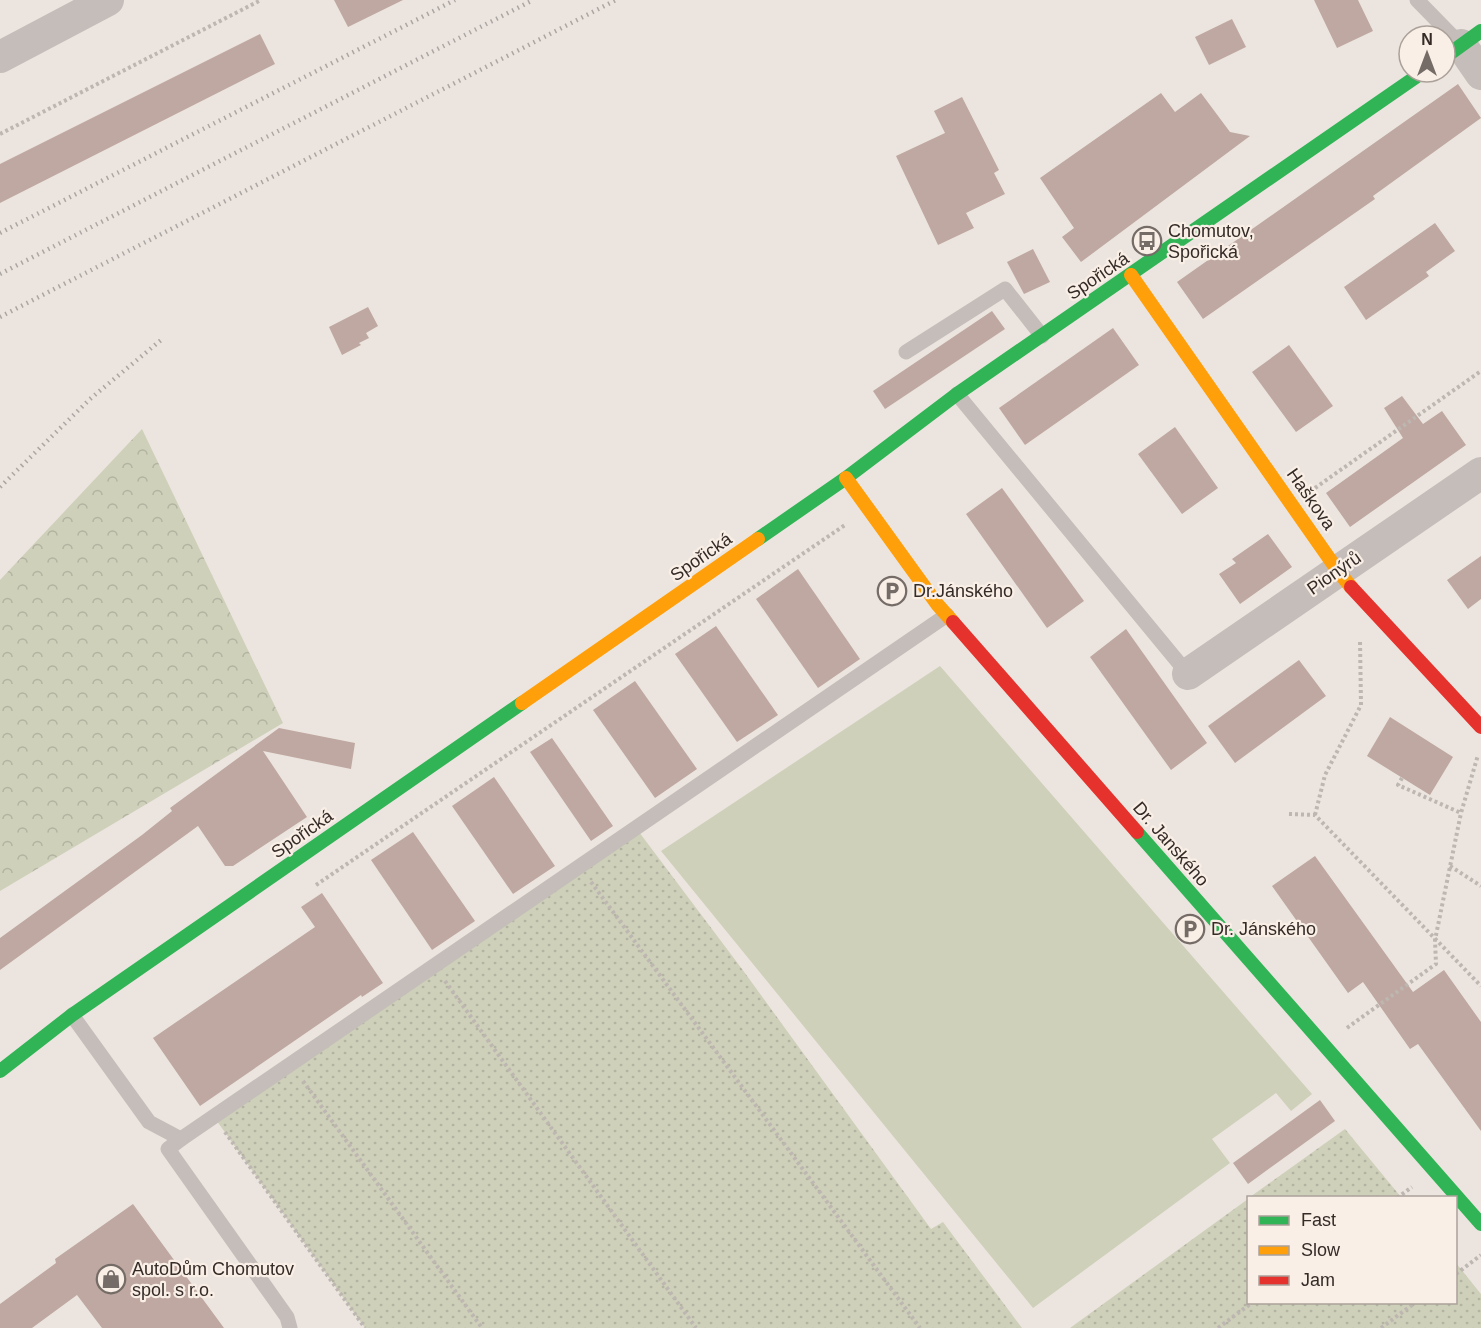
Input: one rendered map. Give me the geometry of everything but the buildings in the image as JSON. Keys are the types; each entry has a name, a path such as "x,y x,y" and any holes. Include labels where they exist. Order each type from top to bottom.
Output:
{"street":[{"path":"0,57 108,0"},
{"path":"1462,44 1481,74"},
{"name":"Spořická","path":"0,1071 72,1015 846,478 957,394 1406,84"},
{"name":"Haškova","path":"1131,275 1338,571 1481,727"},
{"name":"Pionýrů","path":"1188,674 1481,473"},
{"name":"Dr. Janského","path":"846,478 947,615 1456,1196"},
{"name":"Dr. Janského","path":"1457,1197 1481,1224"}],"lane":[{"path":"1418,0 1462,44"},
{"path":"906,352 1005,289 1042,336"},
{"path":"957,394 1188,674"},
{"path":"290,1328 287,1317 168,1149 947,615"},
{"path":"72,1015 149,1122 182,1139"}],"path":[{"path":"0,134 261,0"},
{"path":"1293,504 1481,370"},
{"path":"307,891 868,509"},
{"path":"1315,815 1325,775 1361,705 1360,597"},
{"path":"1324,1045 1436,964 1435,940 1450,866 1461,813 1481,745"},
{"path":"1402,778 1398,785 1461,813"},
{"path":"1289,814 1315,815 1481,986"},
{"path":"1450,866 1481,886"},
{"path":"580,867 920,1328"},
{"path":"435,966 696,1328"},
{"path":"291,1064 482,1328"},
{"path":"214,1117 365,1328"},
{"path":"1457,1273 1481,1255"},
{"path":"1218,1328 1250,1304"},
{"path":"1381,1328 1413,1304"}],"green space":[{"path":"142,429 283,723 0,891 0,580"},
{"path":"940,666 1312,1094 1291,1111 1276,1093 1212,1139 1230,1163 1033,1308 661,851"},
{"path":"636,828 742,969 931,1229 943,1222 1022,1328 365,1328 214,1117"},
{"path":"1345,1129 1400,1196 1251,1196"},
{"path":"1247,1200 1247,1304 1457,1304 1457,1264 1481,1294 1481,1328 1070,1328"}],"railway":[{"path":"0,233 455,0"},
{"path":"0,274 533,0"},
{"path":"0,317 616,0"},
{"path":"0,487 90,399 161,340"}],"traffic: fast":[{"path":"1457,48 1481,31"},
{"path":"758,539 846,478 957,394 1406,84"},
{"path":"0,1071 72,1015 522,703"},
{"path":"1137,832 1456,1196"},
{"path":"1457,1197 1481,1224"}],"traffic: slow":[{"path":"1131,275 1351,587"},
{"path":"846,478 937,604 953,622"},
{"path":"522,703 758,539"}],"traffic: jam":[{"path":"1351,587 1481,727"},
{"path":"953,622 1137,832"}],"place":[{"name":"Chomutov, Spořická","path":"1147,241"},
{"name":"Dr.Jánského","path":"892,591"},
{"name":"Dr. Jánského","path":"1190,929"},
{"name":"AutoDům Chomutov spol. s r.o.","path":"111,1279"}]}
